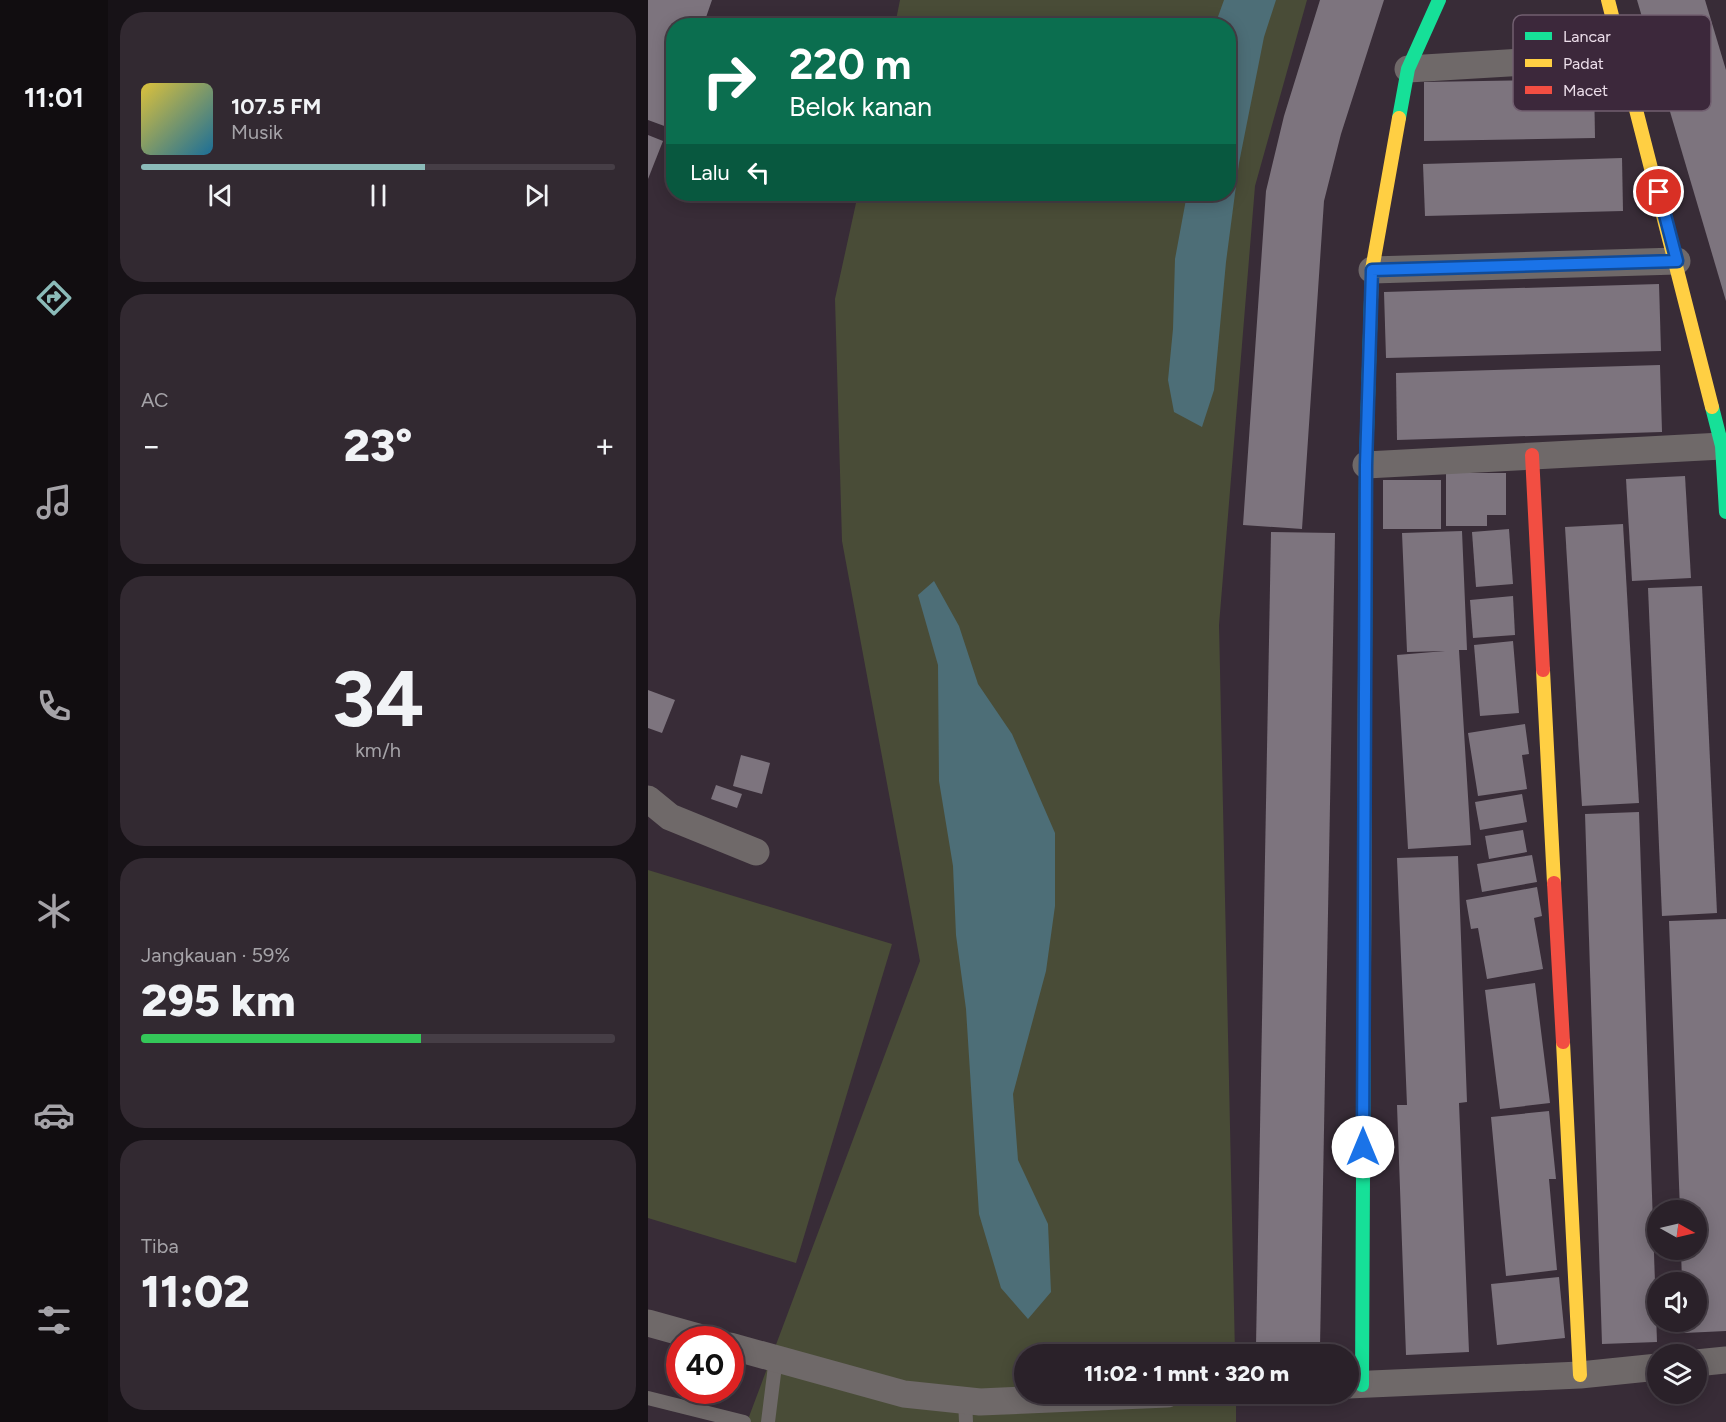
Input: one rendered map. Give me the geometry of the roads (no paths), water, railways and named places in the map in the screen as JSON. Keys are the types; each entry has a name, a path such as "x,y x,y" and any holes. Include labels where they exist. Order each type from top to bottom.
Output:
{"street":[{"path":"1355,1344 1366,465 1372,270 1408,69 1439,0"},
{"path":"1608,0 1612,15"},
{"path":"1408,69 1513,63"},
{"path":"1637,111 1722,446 1726,512"},
{"path":"1372,270 1677,261"},
{"path":"1366,465 1722,446"},
{"path":"1532,455 1580,1375"},
{"path":"648,800 670,817 756,852"},
{"path":"648,1323 666,1328"},
{"path":"744,1350 965,1411 980,1402 1014,1401"},
{"path":"1707,1362 1726,1360"},
{"path":"1359,1385 1580,1375 1647,1368"}],"lane":[{"path":"768,1422 776,1358"},
{"path":"648,1398 744,1422"}],"water":[{"path":"1224,0 1276,0 1264,37 1236,186 1236,18 1218,18"},
{"path":"1186,201 1234,201 1214,390 1202,427 1174,412 1168,380 1173,329 1175,259"},
{"path":"934,581 959,626 978,684 1012,734 1055,833 1055,906 1046,971 1013,1094 1018,1160 1048,1224 1051,1292 1028,1319 1001,1288 979,1214 966,1009 956,935 953,866 939,781 938,665 918,595"}]}
